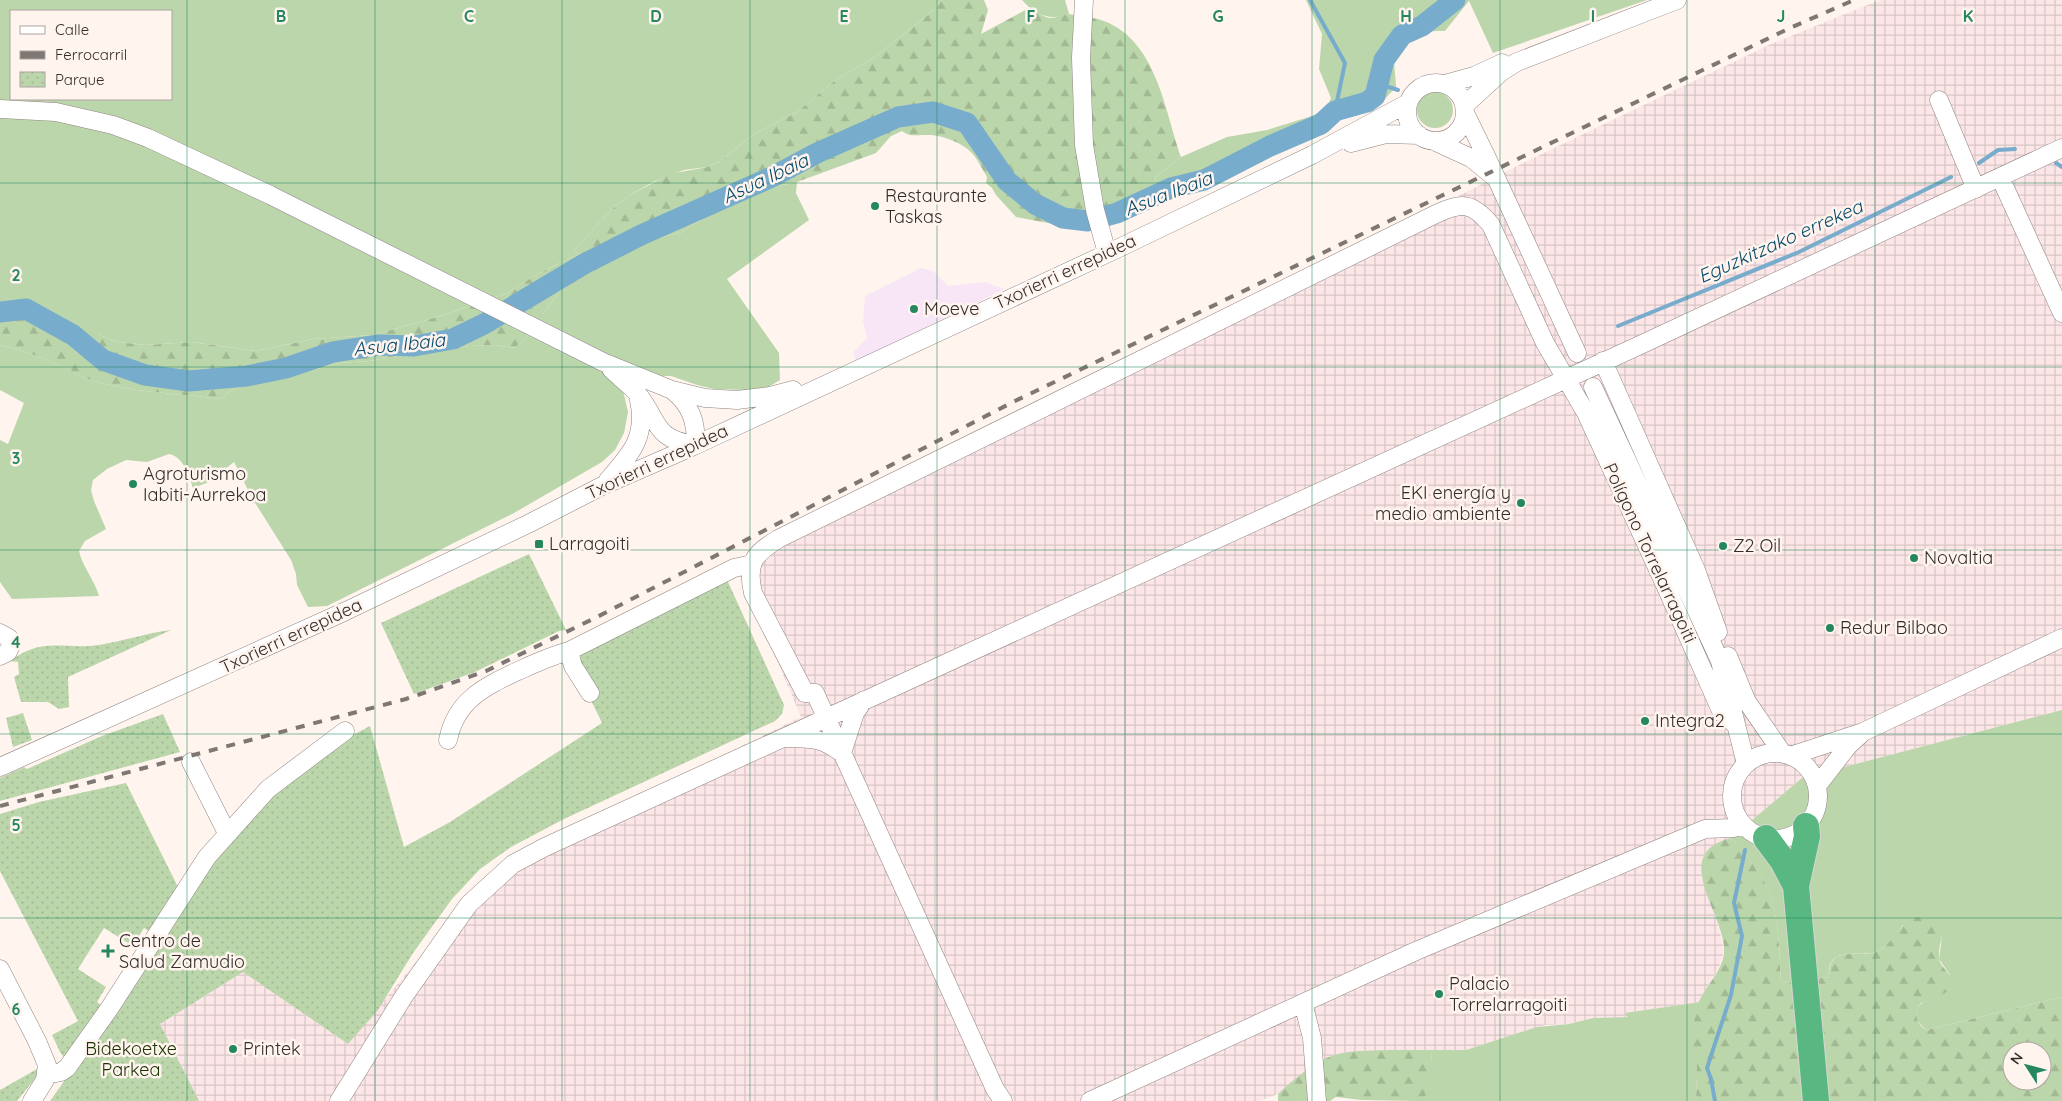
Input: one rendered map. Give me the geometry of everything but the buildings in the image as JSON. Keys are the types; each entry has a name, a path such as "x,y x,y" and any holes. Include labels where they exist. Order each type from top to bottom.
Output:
{"highway":[{"path":"1806,826 1807,836 1796,886 1817,1096"},
{"path":"1766,838 1783,861 1796,886"}],"street":[{"path":"1084,0 1081,58 1084,145 1096,217 1106,254"},
{"name":"Txorierri errepidea","path":"0,767 222,668 530,523 602,486 696,445 1106,254 1312,155 1408,103 1412,95 1426,84 1436,82 1445,84 1474,76 1507,61 1534,54 1678,0"},
{"name":"Txorierri errepidea","path":"1312,155 1371,136 1386,134 1443,140 1458,130 1464,110 1501,72 1534,54"},
{"path":"1445,84 1453,88 1460,95 1464,110 1577,353"},
{"path":"1939,100 1976,189"},
{"path":"1408,103 1408,121 1427,138 1471,158 1497,180"},
{"path":"0,108 56,112 113,125 148,138 270,195 524,322 603,362 642,386 672,390 705,398 737,400 770,396 814,384 875,361"},
{"path":"339,1101 404,996 458,918 469,904 513,864 545,847 826,717 1565,380 2062,148"},
{"path":"2000,177 2062,313"},
{"name":"Polígono Torrelarragoiti","path":"752,564 760,550 778,538 1452,206 1465,205 1480,212 1491,225 1544,343 1586,413 1722,714 1736,725"},
{"path":"1603,361 1696,570 1747,702"},
{"path":"642,386 660,431 679,442 696,445 696,427 691,410 682,398 672,390"},
{"path":"602,486 628,457 639,436 642,413 642,386"},
{"path":"1592,387 1720,661 1747,702 1787,755 1807,768 1817,786"},
{"path":"448,740 451,724 459,712 483,688 553,655 569,652 734,568 752,564 749,577 753,593 805,693 815,693 1000,1099"},
{"path":"0,633 9,638 11,645 8,652 0,656"},
{"path":"1705,829 1724,809 1732,795 1739,773 1746,764 1757,757 1770,753 1787,755 1863,732 2062,638"},
{"path":"569,652 573,666 590,693"},
{"path":"1720,661 1746,764"},
{"path":"842,753 855,713 864,700"},
{"path":"46,1078 61,1072 72,1062 109,1009 198,870 227,833 268,789 345,731"},
{"path":"1732,795 1735,811 1743,825 1750,831 1766,838 1781,838 1792,835 1806,826 1815,810 1817,786 1848,746 1863,732"},
{"path":"784,738 816,739 829,744 842,753"},
{"path":"191,762 227,833"},
{"path":"1090,1101 1416,951 1664,846 1705,829 1734,828 1743,825"},
{"path":"0,969 46,1061 46,1078 32,1101"},
{"path":"1303,1003 1312,1038 1317,1101"}],"shaded area":[{"path":"1880,0 2062,0 2062,710 1802,778 1731,838 1713,846 1704,855 1701,873 1720,932 1724,951 1720,965 1700,1002 1625,1013 1629,1017 1593,1018 1569,1024 1545,1025 1466,1050 1386,1050 1334,1055 1312,1067 1278,1094 1259,1101 198,1101 160,1024 243,972 348,1044 464,904 572,828 801,717 737,566 1521,164 1771,44"},
{"name":"Moeve","path":"921,268 933,271 948,286 985,282 1004,289 856,362 854,352 867,338 863,321 865,296"}],"green space":[{"path":"0,0 942,0 929,14 875,57 834,81 797,112 754,134 719,162 707,167 684,170 653,182 630,195 613,208 574,250 579,254 539,273 507,293 444,315 373,335 313,339 256,351 191,342 146,345 118,342 99,335 87,335 70,330 6,298 0,298"},
{"path":"942,0 984,0 988,10 981,34 1029,8 1050,18 1069,14 1098,19 1118,28 1133,41 1145,57 1155,76 1163,96 1181,157 1156,177 1150,204 1129,206 1112,219 1095,226 1069,227 1016,217 986,183 987,177 968,149 943,137 910,135 902,131 891,136 876,153 797,182 751,192 721,207 682,232 648,241 629,250 559,292 525,339 515,348 494,345 449,347 369,361 339,363 291,376 245,385 230,391 221,399 118,387 85,378 37,356 0,345 0,298 6,298 70,330 87,335 99,335 118,342 146,345 191,342 256,351 313,339 373,335 444,315 507,293 539,273 579,254 574,250 613,208 630,195 670,174 707,167 719,162 754,134 797,112 834,81 875,57 929,14"},
{"path":"1022,0 1065,0 1069,14 1049,17 1032,10"},
{"path":"1306,0 1647,0 1493,53 1469,1 1445,31 1422,32 1402,41 1394,59 1396,87 1384,100 1358,107 1294,143 1249,162 1198,188 1150,204 1156,177 1181,157 1227,137 1267,130 1312,116 1327,108 1331,98 1319,69 1322,34"},
{"path":"1435,92 1447,98 1453,110 1447,122 1435,128 1423,122 1417,110 1423,98"},
{"path":"797,182 796,193 809,220 727,279 779,353 780,380 765,389 714,389 671,376 661,376 622,386 628,412 624,433 615,450 602,462 514,513 327,606 308,607 297,585 296,574 291,560 252,498 234,462 209,482 193,488 182,463 179,459 169,454 147,462 126,460 107,469 93,480 91,490 106,529 85,541 79,551 99,596 12,599 0,582 0,440 8,444 24,403 0,390 0,345 37,356 85,378 118,387 221,399 230,391 245,385 291,376 339,363 369,361 449,347 494,345 515,348 525,339 559,292 584,275 648,241 682,232 721,207 751,192"},
{"path":"529,554 566,630 559,631 475,672 414,694 381,623"},
{"name":"Bidekoetxe Parkea","path":"723,577 728,582 784,705 782,714 775,721 564,819 511,847 480,869 452,899 413,953 378,1010 348,1044 243,972 160,1024 199,1101 50,1101 100,1031 220,847 243,821 329,748 370,726 404,847 450,822 602,723 573,663 576,652"},
{"path":"171,630 68,677 69,707 59,709 48,702 21,702 14,677 19,674 18,662 10,661 22,653 43,646 99,645"},
{"path":"2062,710 2062,997 1926,1030 1918,1022 1916,1016 1918,1007 1950,975 1939,959 1941,939 1939,927 1903,925 1889,943 1878,951 1846,954 1833,960 1830,966 1829,977 1781,983 1779,940 1773,904 1759,872 1731,838 1802,778"},
{"path":"23,713 32,740 13,747 6,718"},
{"path":"163,714 180,752 0,801 0,778 24,767 27,769 102,736"},
{"path":"126,783 180,891 153,934 144,928 133,946 104,928 78,969 106,987 97,1002 105,1008 69,1064 60,1052 52,1035 78,1021 0,871 0,814 39,802"},
{"path":"1731,838 1747,855 1759,872 1773,904 1777,921 1781,983 1829,977 1830,966 1834,959 1846,954 1878,951 1907,922 1913,918 1920,917 1929,919 1940,927 1939,959 1953,981 1944,993 1920,1004 1917,1011 1917,1019 1926,1030 2062,997 2062,1101 1696,1101 1697,1066 1689,1060 1695,1016 1698,1004 1717,973 1724,953 1723,938 1701,872 1703,858 1712,846"},
{"path":"1700,1002 1696,1101 1418,1101 1428,1091 1432,1078 1431,1050 1466,1050 1537,1027 1569,1024 1593,1018 1628,1017 1625,1013"},
{"path":"1431,1050 1431,1085 1424,1097 1418,1101 1361,1100 1336,1097 1330,1101 1278,1101 1278,1094 1284,1088 1327,1058 1346,1052"},
{"path":"37,1069 41,1071 17,1101 0,1101 0,1090"}],"waterway":[{"path":"1310,0 1345,63 1335,111"},
{"name":"Asua Ibaia","path":"0,312 26,309 73,335 103,360 145,375 189,381 247,376 286,368 333,352 379,345 414,346 453,339 484,324 584,264 641,235 772,177 817,153 898,117 933,112 967,123 1007,181 1035,204 1063,218 1088,221 1117,213 1171,188 1204,180 1270,146 1321,124 1335,111 1367,102 1375,96 1384,60 1402,35 1422,26 1455,0"},
{"name":"Eguzkitzako errekea","path":"1379,84 1398,90"},
{"name":"Eguzkitzako errekea","path":"1979,163 1998,150 2015,149"},
{"name":"Eguzkitzako errekea","path":"2056,163 2062,167"},
{"name":"Eguzkitzako errekea","path":"1618,326 1799,252 1951,177"},
{"path":"1715,1101 1707,1068 1731,995 1742,936 1734,903 1745,850"}],"railway":[{"path":"0,806 406,699 486,671 597,617 1013,402 1790,28 1854,0"}],"place":[{"name":"Restaurante Taskas","path":"875,206"},
{"name":"Moeve","path":"914,309"},
{"name":"Agroturismo Iabiti-Aurrekoa","path":"133,484"},
{"name":"EKI energía y medio ambiente","path":"1521,503"},
{"name":"Larragoiti","path":"539,544"},
{"name":"Z2 Oil","path":"1723,546"},
{"name":"Novaltia","path":"1914,558"},
{"name":"Redur Bilbao","path":"1830,628"},
{"name":"Integra2","path":"1645,721"},
{"name":"Centro de Salud Zamudio","path":"108,951"},
{"name":"Palacio Torrelarragoiti","path":"1439,994"},
{"name":"Printek","path":"233,1049"}]}
